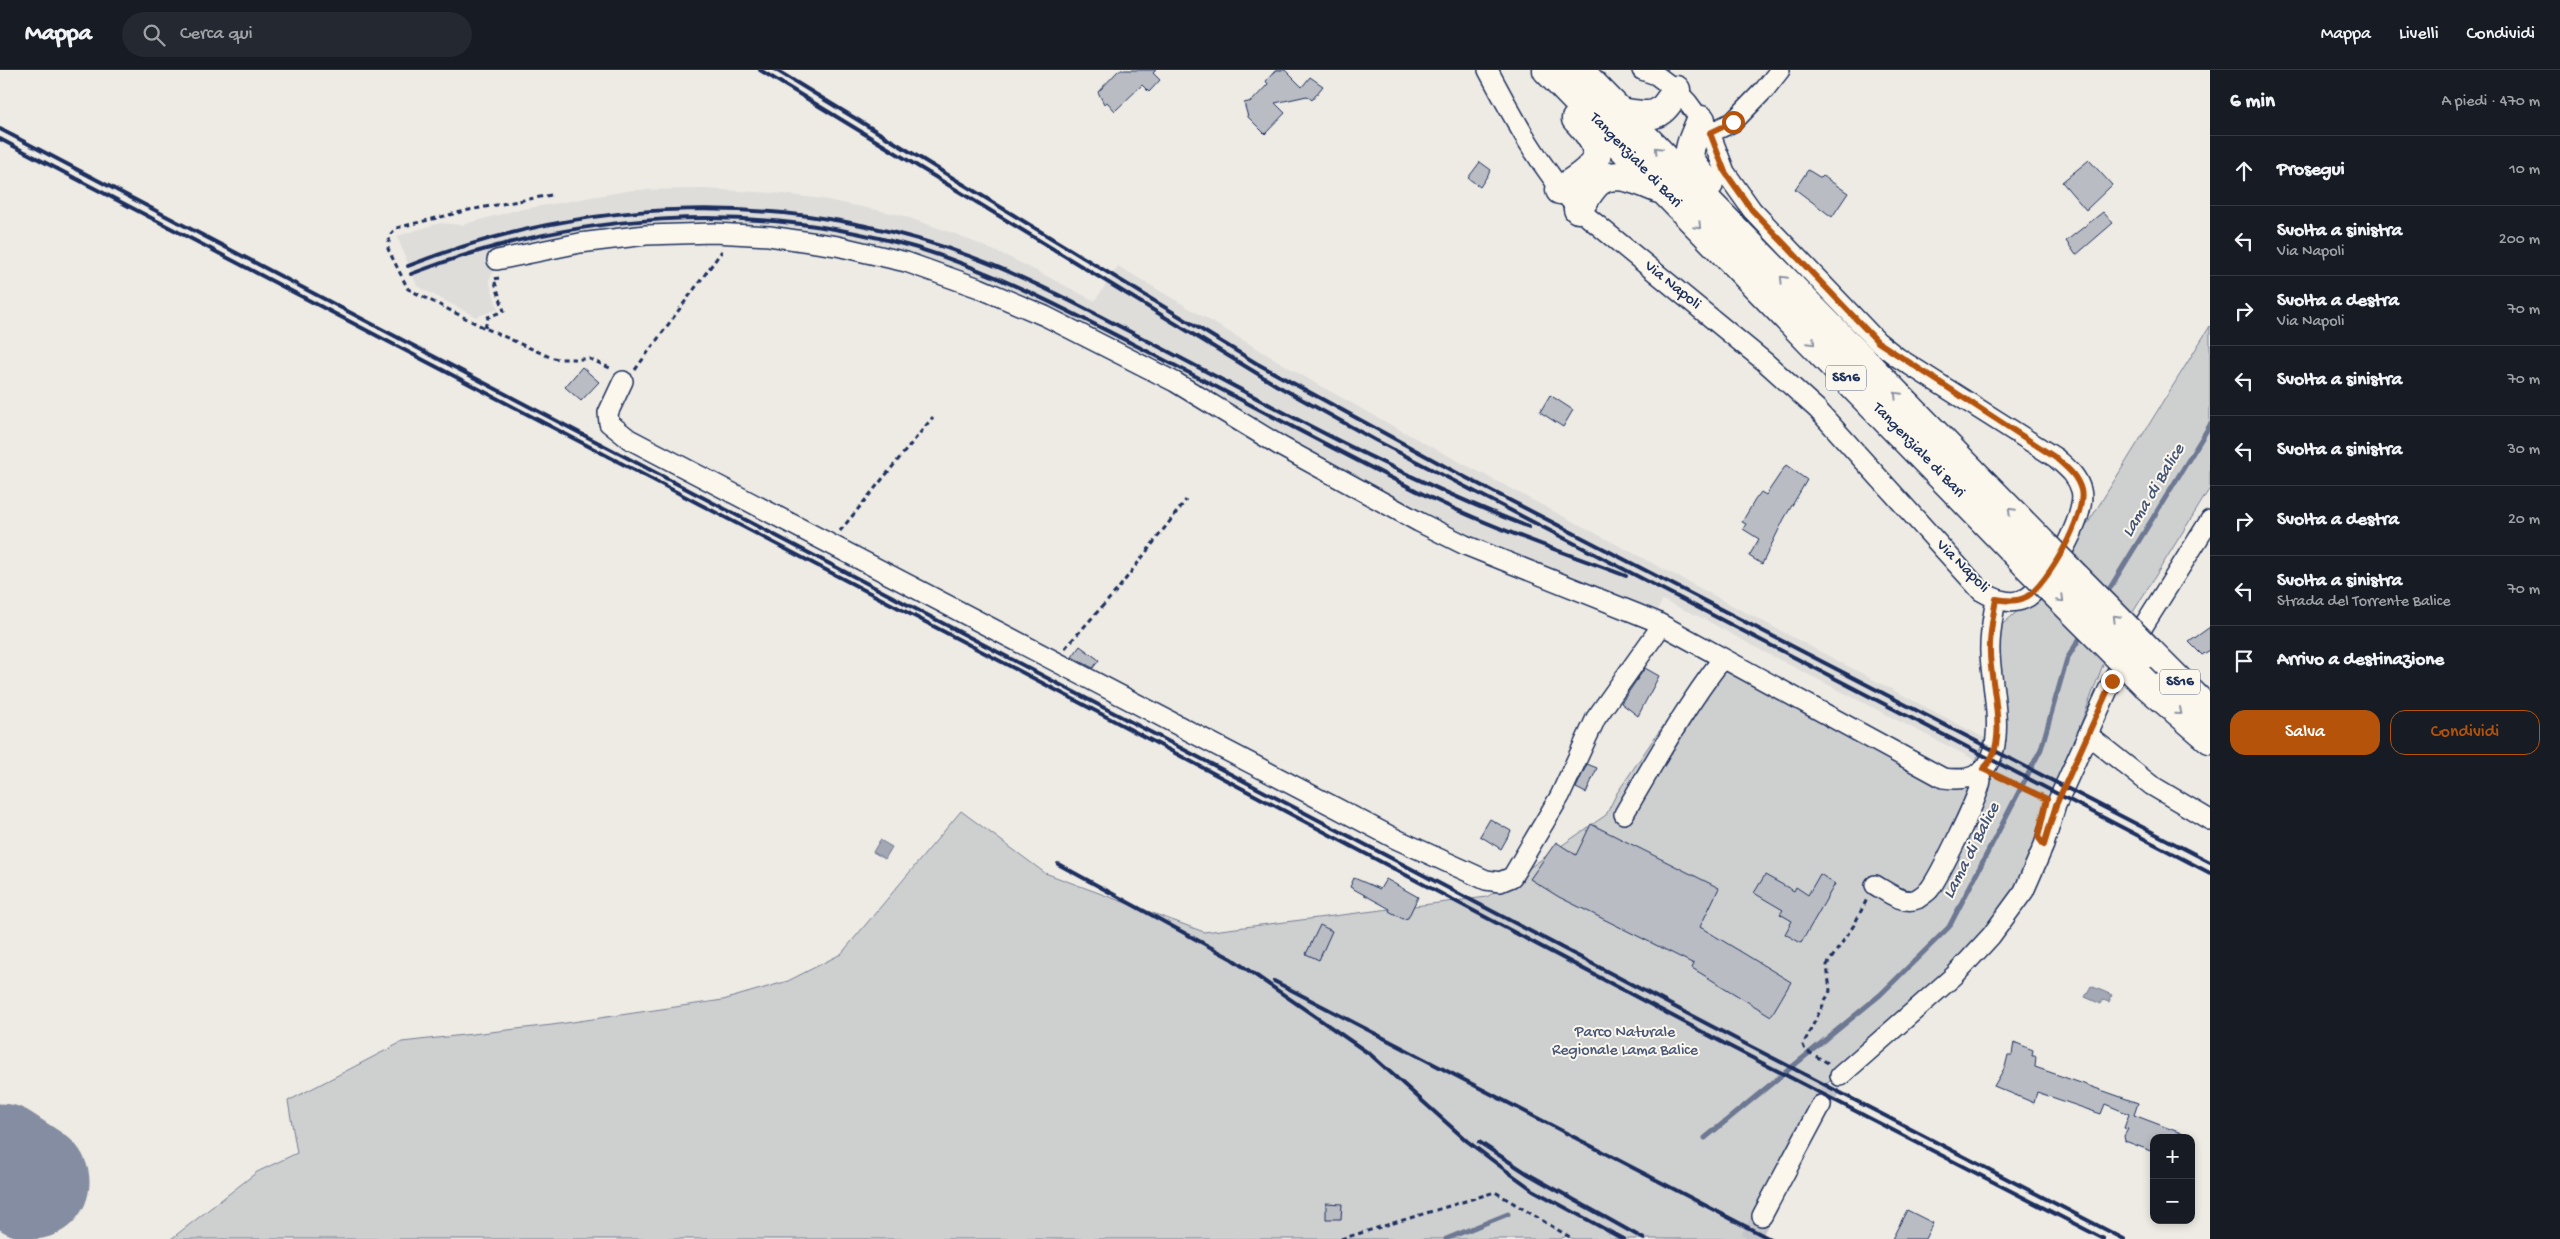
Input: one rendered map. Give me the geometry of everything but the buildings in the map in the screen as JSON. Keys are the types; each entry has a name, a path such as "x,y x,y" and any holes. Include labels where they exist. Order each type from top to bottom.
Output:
{"highway":[{"path":"1540,70 1548,89 1592,136 1596,147 1595,162 1569,200"},
{"name":"Tangenziale di Bari","path":"1547,70 1664,191 2036,555 2151,653 2210,712"},
{"name":"Tangenziale di Bari","path":"1579,70 1743,238 2036,555 2147,686 2210,739"},
{"path":"1620,112 1647,116 1657,114 1666,108 1676,90"},
{"path":"1705,126 1690,147 1692,166 1738,213 1743,238"},
{"path":"1569,200 1612,176 1630,178 1664,191"}],"street":[{"name":"Via Napoli","path":"1488,70 1524,137 1569,200 1765,362 1817,410 1981,591 1996,599 2010,602 2027,597 2049,574 2080,510 2082,492 2076,476 2056,458 1878,342 1752,210 1725,172 1705,126 1676,90 1656,76 1642,70"},
{"path":"1705,126 1733,122 1766,89 1780,70"},
{"path":"500,269 580,244 636,236 714,233 769,236 837,246 906,262 979,288 1045,316 1174,382 1282,447 1419,522 1465,545 1658,623 1944,778 1960,780 1979,772 1995,749 1998,732 1990,654 1990,630 1996,599"},
{"path":"623,381 608,413 609,422 629,439 1396,839 1486,880 1500,882 1512,877 1560,796 1596,718 1658,623"},
{"path":"1842,1074 1955,975 1991,936 2024,891 2044,845 2056,805 2112,681 2144,624 2210,520"},
{"path":"1624,814 1674,729 1705,681 1723,658"},
{"path":"2088,735 2151,785 2210,820"},
{"path":"1874,885 1899,899 1915,900 1929,890 1982,786 1979,772"},
{"path":"1762,1216 1821,1105"}],"path":[{"path":"551,195 431,218 396,228 390,235 388,249 408,289 485,328 550,357 558,359 590,359 619,372 623,381 630,376 722,251"},
{"path":"714,251 730,252"},
{"path":"485,328 488,317 504,311 494,280 500,269"},
{"path":"829,543 933,417"},
{"path":"1054,660 1118,588 1186,500"},
{"path":"1979,772 2047,799"},
{"path":"1842,1074 1805,1050 1803,1045 1830,991 1826,965 1854,925 1874,885"},
{"path":"1341,1239 1495,1192 1573,1239"}],"shaded area":[{"path":"704,189 775,193 822,199 901,215 958,235 1011,258 1095,301 1118,266 1315,383 1424,443 1992,742 1979,762 1766,653 1702,618 1662,600 1657,613 1569,593 1051,325 918,270 780,243 660,240 498,264 489,280 498,309 476,317 417,286 397,236 440,223 462,225 512,211 632,190"},
{"path":"880,840 892,847 885,859 873,852"},
{"path":"2091,986 2112,995 2109,1002 2103,1000 2101,1004 2085,997"}],"green space":[{"name":"Parco Naturale Regionale Lama Balice","path":"2210,326 2210,488 2107,654 2060,779 2031,867 1985,939 1893,1036 1826,1084 1813,1103 1783,1181 1746,1239 1573,1239 1567,1236 1560,1239 171,1239 257,1172 297,1153 288,1101 402,1042 552,1025 723,1000 788,981 841,954 961,811 1045,873 1204,932 1487,897 1606,815 1617,793 1655,737 1717,655 1932,768 1962,768 1971,773 1990,727 1986,639 2021,608 2075,544"}],"waterway":[{"name":"Lama di Balice","path":"2105,596 2210,425"},
{"name":"Lama di Balice","path":"1705,1138 1880,995 1949,927 2041,749 2067,659 2083,633"},
{"name":"Lama di Balice","path":"1446,1239 1508,1214"}],"runway":[{"path":"0,1161 32,1182"}],"tunnel":[{"path":"1821,1105 1840,1076"},
{"path":"1750,1239 1762,1216"}],"railway":[{"path":"760,70 1276,385 1375,440 2210,873"},
{"path":"776,70 1256,363 1459,474 2210,862"},
{"path":"0,129 1736,1039 2124,1239"},
{"path":"0,139 1052,688 1731,1047 2104,1239"},
{"path":"408,266 477,242 547,225 618,214 689,209 761,211 832,220 903,235 972,257 1038,285 1383,463 1529,527"},
{"path":"411,274 472,253 534,237 598,226 662,219 726,218 790,223 854,233 917,248 972,267 1052,303 1446,505 1522,537 1626,576"},
{"path":"1058,864 1232,959 1371,1055 1467,1141 1533,1190 1623,1239"},
{"path":"1274,981 1770,1239"},
{"path":"1479,1142 1528,1174 1644,1239"}],"route":[{"path":"1733,122 1710,133 1725,172 1752,210 1859,324 1897,357 2056,458 2076,476 2082,492 2080,510 2049,574 2027,597 2010,602 1996,599 1990,630 1990,654 1998,732 1995,749 1983,769 2047,799 2038,837 2044,845 2056,805 2112,681"}]}
